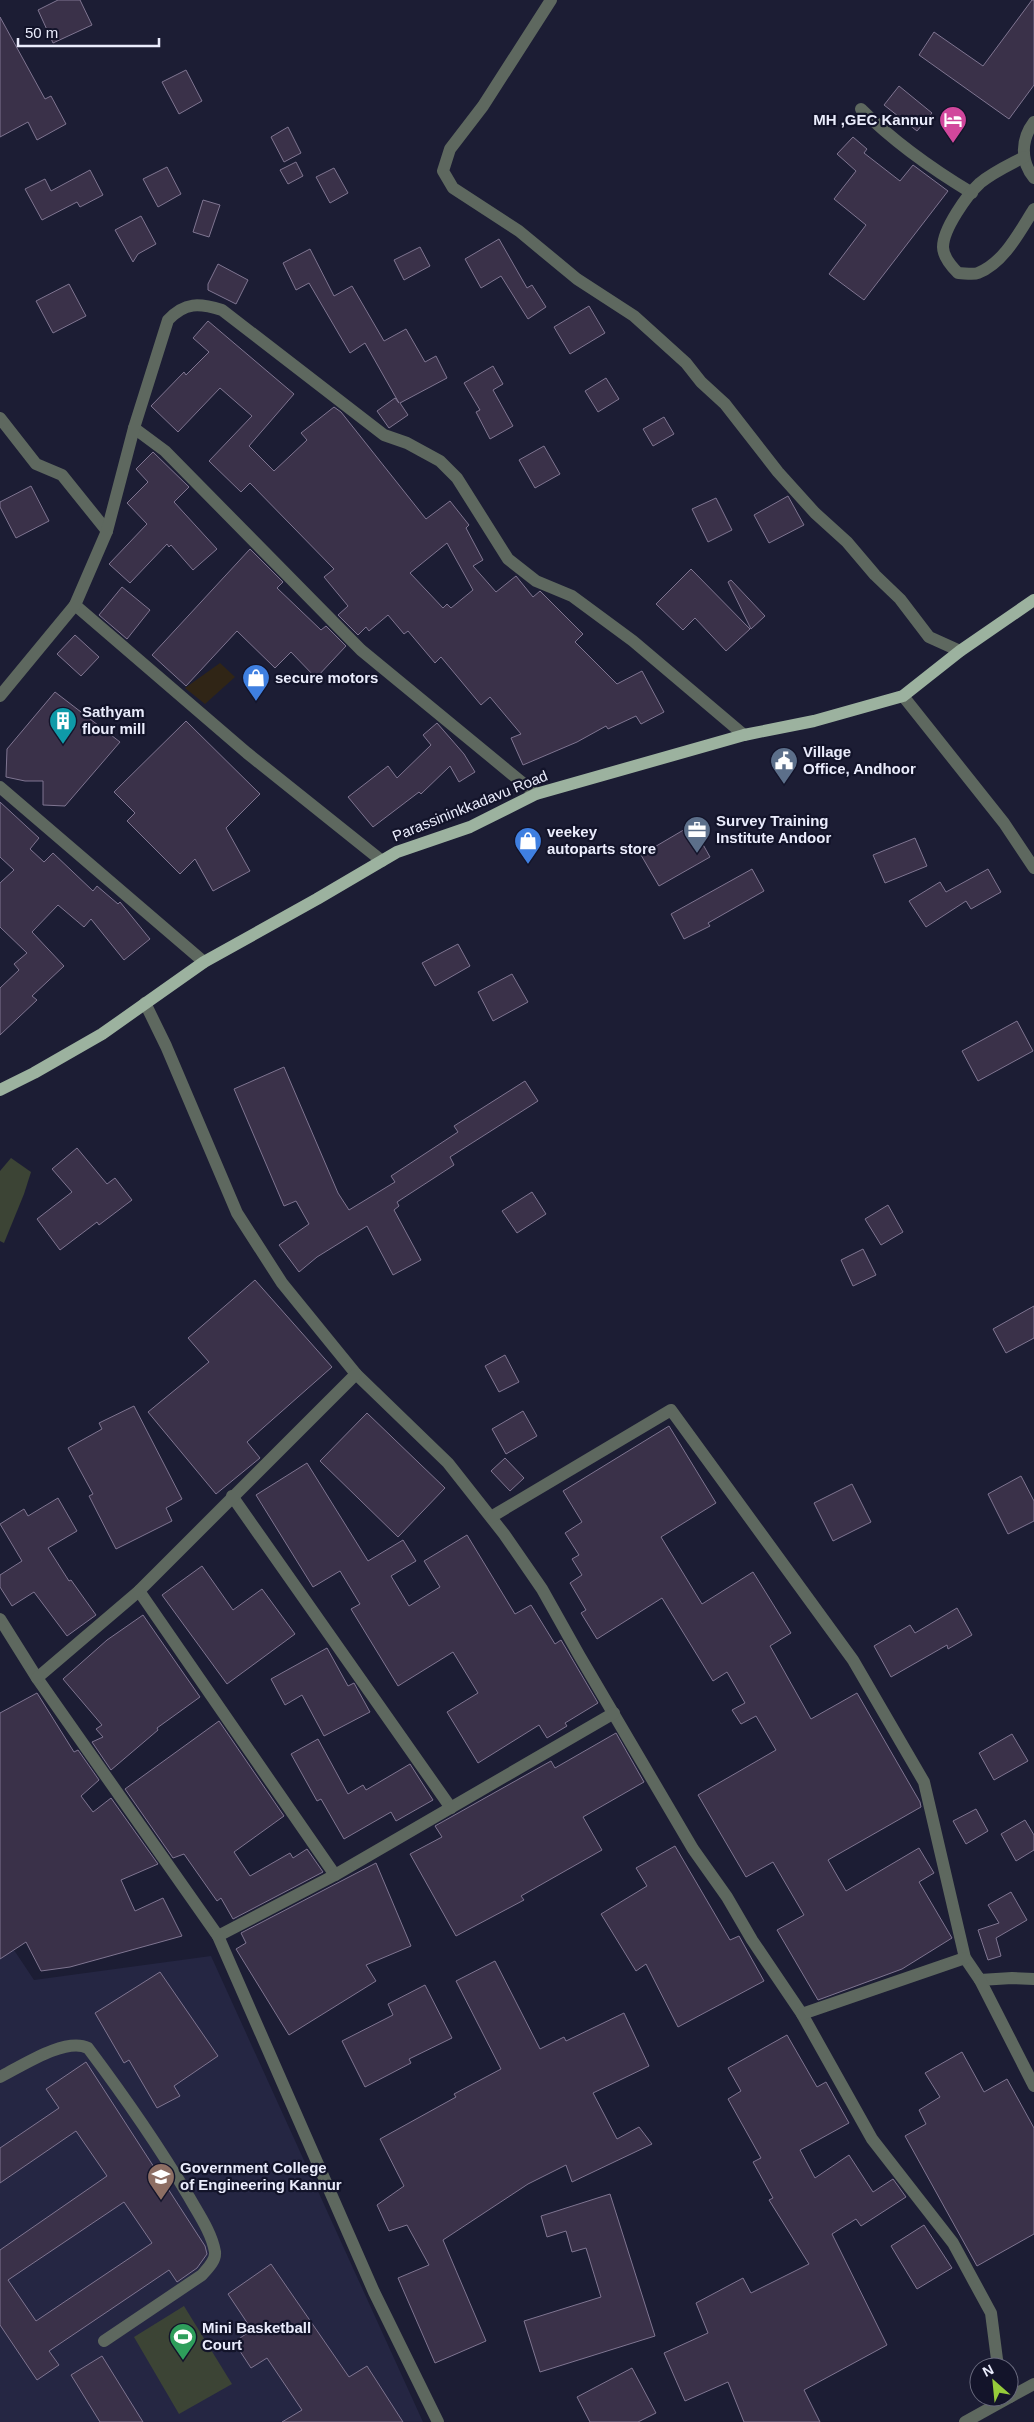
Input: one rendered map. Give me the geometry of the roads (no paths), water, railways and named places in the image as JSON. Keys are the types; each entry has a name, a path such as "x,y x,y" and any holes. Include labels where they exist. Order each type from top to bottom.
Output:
{"main road":[{"name":"Parassininkkadavu Road","path":"0,1090 93,1039 204,962 397,852 470,827 536,794 744,735 814,721 903,696 960,651 1034,600"}],"street":[{"path":"551,0 482,106 450,149 443,171 453,188 519,231 577,279 634,316 686,363 701,382 725,404 778,472 815,513 847,542 875,575 900,599 929,637 960,651"},
{"path":"861,109 886,133 942,175 972,194"},
{"path":"1034,122 1024,139 1024,158 1029,172 1034,178"},
{"path":"1024,158 987,178 952,220 943,246 949,264 958,273 977,274 993,263 1011,245 1034,209"},
{"path":"0,696 75,606 107,531 134,428 168,320 178,309 192,305 206,305 222,310 384,436 407,443 440,461 457,478 508,559 536,581 572,596 633,641 744,735"},
{"path":"0,418 36,464 62,475 107,531"},
{"path":"134,428 165,452 361,650 536,794"},
{"path":"75,606 247,753 382,861"},
{"path":"903,696 1004,823 1034,868"},
{"path":"0,787 204,962"},
{"path":"145,1003 166,1046 237,1213 282,1283 356,1374 448,1463 491,1517 542,1589 693,1849 802,2014 872,2139 953,2243 991,2313 997,2357"},
{"path":"37,1678 139,1591 356,1374"},
{"path":"491,1517 671,1410 853,1660 924,1782 965,1958 980,1980 1034,2086"},
{"path":"232,1496 451,1808"},
{"path":"139,1591 335,1875"},
{"path":"0,1619 37,1678 218,1936 374,2292 438,2422"},
{"path":"218,1936 335,1875 614,1713"},
{"path":"802,2014 965,1958"},
{"path":"980,1980 1034,1979"},
{"path":"0,2076 62,2047 81,2044 88,2048 170,2164 209,2235 215,2254 212,2262 202,2275 104,2341"},
{"path":"1019,2391 1034,2384"},
{"path":"965,2422 990,2407"}],"place":[{"name":"MH ,GEC Kannur","path":"953,144"},
{"name":"secure motors","path":"256,702"},
{"name":"Sathyam flour mill","path":"63,745"},
{"name":"Village Office, Andhoor","path":"784,785"},
{"name":"Survey Training Institute Andoor","path":"697,854"},
{"name":"veekey autoparts store","path":"528,865"},
{"name":"Government College of Engineering Kannur","path":"161,2201"},
{"name":"Mini Basketball Court","path":"183,2361"}]}
